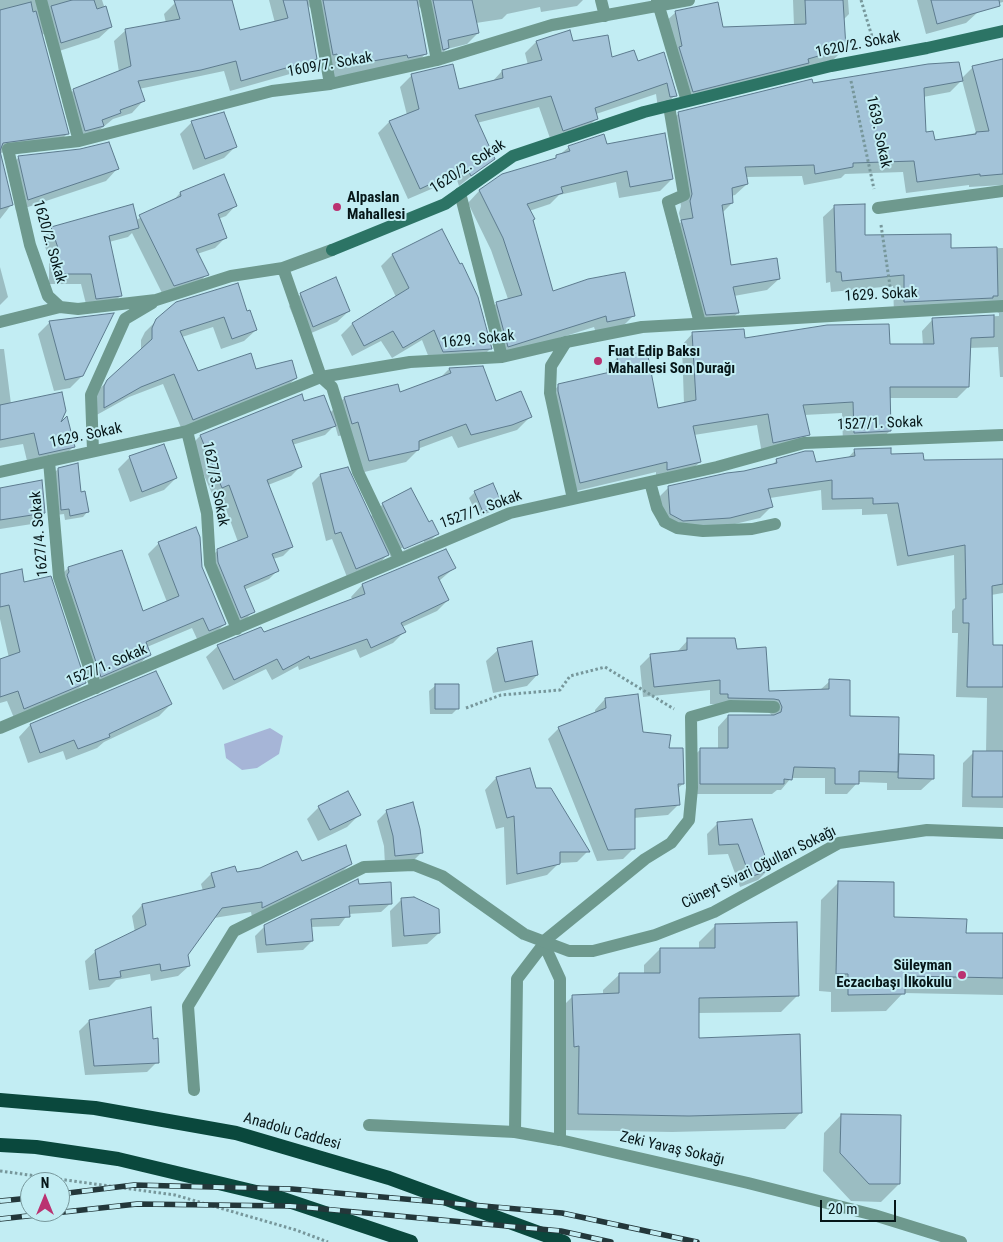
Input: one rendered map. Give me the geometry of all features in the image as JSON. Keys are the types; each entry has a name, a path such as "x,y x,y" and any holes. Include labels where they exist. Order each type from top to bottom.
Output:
{"highway":[{"name":"Anadolu Caddesi","path":"0,1100 95,1108 236,1133 389,1178 564,1242"},
{"path":"0,1145 36,1147 137,1164 277,1197 411,1242"}],"main road":[{"name":"1620/2. Sokak","path":"332,250 444,204 513,156 644,112 847,63 1003,30"}],"street":[{"path":"41,0 79,141"},
{"path":"314,0 330,84"},
{"path":"425,0 436,60"},
{"path":"601,0 604,16"},
{"name":"1609/7. Sokak","path":"8,149 79,141 272,91 330,84 436,60 552,25 657,4 689,0"},
{"path":"657,4 687,102"},
{"path":"669,106 684,195 668,202 700,323"},
{"name":"1620/2. Sokak","path":"8,149 30,245 48,296 60,307 78,309 156,300 231,276 283,268 332,250"},
{"path":"878,208 1003,191"},
{"path":"460,193 502,357"},
{"path":"283,268 321,377 332,387 358,472 399,558"},
{"path":"93,451 91,395 125,319 156,300"},
{"name":"1629. Sokak","path":"0,472 188,431 321,377 410,362 502,357 642,327 1003,306"},
{"path":"0,322 60,307"},
{"path":"566,342 551,366 550,393 573,499"},
{"name":"1627/3. Sokak","path":"188,431 207,513 210,564 237,629"},
{"name":"1527/1. Sokak","path":"0,728 237,629 399,558 510,513 650,482 804,443 1003,435"},
{"name":"1627/4. Sokak","path":"49,461 59,577 96,688"},
{"path":"650,482 657,508 665,522 677,528 703,531 742,530 775,524"},
{"path":"515,1132 517,979 543,943 645,859 671,843 689,820 692,788 691,717 730,706 774,707"},
{"name":"Cüneyt Sivari Oğulları Sokağı","path":"194,1090 188,1006 234,931 364,867 414,866 442,876 524,934 543,943 569,950 593,951 655,935 714,912 839,843 927,830 1003,833"},
{"path":"543,943 560,979 560,1140"},
{"name":"Zeki Yavaş Sokağı","path":"369,1125 515,1132 560,1140 748,1183 874,1215 961,1242"}],"path":[{"path":"861,0 878,57"},
{"name":"1639. Sokak","path":"847,63 878,208 894,311"},
{"path":"466,708 501,695 560,690 570,676 606,667 662,703 691,717"},
{"path":"0,1171 175,1195 296,1230 328,1242"}],"water":[{"path":"270,728 283,736 279,754 257,768 242,770 226,758 224,744"}],"building":[{"path":"72,0 94,0 97,9 106,6 112,27 61,43 51,6"},
{"path":"174,0 232,0 240,30 288,18 283,0 307,0 317,59 241,81 236,61 201,70 138,81 145,101 120,110 121,113 102,120 104,126 85,131 73,89 131,66 125,29 180,19"},
{"path":"323,0 417,0 427,54 408,58 407,55 339,67 337,54 333,55"},
{"path":"433,0 472,0 479,33 448,40 449,48 443,50"},
{"path":"805,0 843,0 846,48 808,59 809,63 693,92 679,47 682,46 675,11 718,2 723,27 806,24"},
{"path":"931,0 999,0 1000,6 937,24"},
{"path":"31,2 33,12 36,11 69,134 3,143 0,151 0,10"},
{"path":"570,30 573,41 608,35 612,57 634,50 638,61 664,52 677,96 670,97 667,83 595,108 598,119 563,131 551,96 475,115 495,159 471,176 468,170 456,176 454,173 420,189 389,121 419,109 411,74 453,64 459,89 503,78 502,70 542,60 536,41"},
{"path":"1003,59 1003,174 980,176 980,174 917,182 914,161 853,163 853,167 815,174 814,165 745,167 748,184 732,188 733,203 722,205 731,265 777,258 780,279 733,287 739,313 706,315 681,220 693,218 690,201 692,194 678,112 812,79 813,83 928,64 959,62 963,81 924,88 926,132 933,131 935,140 976,134 976,132 989,131 972,66"},
{"path":"224,112 237,147 205,159 191,121"},
{"path":"665,133 673,179 630,187 627,171 561,187 563,193 527,204 535,219 533,220 553,291 588,279 625,272 635,316 607,322 606,316 508,347 496,302 522,295 503,238 479,190 502,174 556,158 556,155 570,151 568,146 604,134 607,144"},
{"path":"109,142 119,169 28,200 18,156 80,149"},
{"path":"0,151 13,205 0,209"},
{"path":"224,174 237,206 218,214 227,238 196,249 209,275 174,286 139,215 181,196 180,192"},
{"path":"133,204 139,228 109,236 122,296 96,299 91,274 58,274 58,248 51,227"},
{"path":"865,204 865,235 951,234 951,248 997,247 998,296 993,296 993,298 904,302 904,275 842,281 841,272 836,272 834,205"},
{"path":"442,229 460,264 462,263 478,297 492,349 443,352 434,330 403,348 393,331 364,346 352,323 409,288 392,254"},
{"path":"336,277 350,311 313,327 300,293"},
{"path":"238,283 247,311 250,310 257,330 232,339 224,317 180,331 198,371 251,353 256,369 292,360 297,378 193,420 174,374 141,387 104,408 104,386 107,380 152,339 152,328 156,319 176,302"},
{"path":"114,313 83,376 65,380 49,321"},
{"path":"994,315 994,337 971,338 969,387 890,387 891,431 854,433 853,402 803,405 810,435 773,443 768,414 693,426 701,462 667,470 667,462 580,483 558,391 558,384 619,370 617,357 647,351 658,408 696,400 692,332 744,329 745,338 827,325 889,324 890,344 934,344 932,318"},
{"path":"483,366 496,401 521,391 532,417 512,425 471,435 466,424 419,441 419,450 369,461 358,422 352,424 344,397 398,384 400,392 451,373 449,368"},
{"path":"62,392 66,411 61,422 67,416 75,447 39,455 34,433 0,440 0,405"},
{"path":"302,394 304,401 324,395 336,426 292,440 302,467 267,480 293,547 272,554 279,571 244,586 255,612 241,618 218,562 217,549 248,537 229,485 222,488 200,435"},
{"path":"164,444 177,478 142,492 129,456"},
{"path":"891,448 891,454 923,453 924,460 1003,459 1003,584 992,586 993,645 1003,645 1003,687 967,687 969,623 963,623 963,599 966,599 965,545 908,556 898,503 873,504 873,498 832,499 832,480 768,489 773,507 730,518 683,521 670,514 668,486 777,463 776,459 805,451 813,451 816,462 855,456 854,449"},
{"path":"78,463 81,492 85,491 89,512 70,516 69,509 61,510 58,468"},
{"path":"348,467 389,555 356,569 341,532 335,534 320,474"},
{"path":"42,480 45,513 0,520 0,488"},
{"path":"493,483 502,504 483,512 474,491"},
{"path":"411,488 429,522 432,520 439,534 404,549 382,503"},
{"path":"196,527 200,537 202,567 226,624 209,631 203,618 146,642 151,655 101,677 67,575 69,572 68,567 122,550 143,611 179,596 158,542"},
{"path":"446,549 456,568 438,577 449,600 401,623 406,632 371,648 367,639 310,659 309,656 283,670 277,659 234,680 217,645 261,627 264,632 365,594 362,584"},
{"path":"22,569 24,582 51,576 86,683 24,709 18,691 0,697 0,659 20,652 9,605 0,607 0,574"},
{"path":"687,638 735,638 737,649 766,647 769,691 829,689 829,679 850,680 850,716 899,717 898,772 859,771 859,784 835,784 835,768 794,767 792,780 784,779 784,784 700,784 700,748 728,748 728,715 774,715 781,712 782,707 779,700 774,699 728,698 728,694 720,694 720,680 654,687 650,654 687,650"},
{"path":"532,641 538,675 505,682 497,648"},
{"path":"156,671 172,704 109,734 110,737 78,749 74,740 40,753 30,724"},
{"path":"435,684 459,684 459,709 435,709"},
{"path":"638,694 643,732 671,735 669,748 683,748 684,784 678,784 680,805 635,809 635,849 608,850 558,727 606,708 605,698"},
{"path":"973,751 1003,751 1003,797 972,797"},
{"path":"899,754 934,755 934,779 898,778"},
{"path":"530,768 536,788 551,788 590,852 560,852 560,864 517,874 514,816 507,818 496,777"},
{"path":"348,791 361,815 330,830 318,806"},
{"path":"413,802 420,829 423,853 395,856 393,836 386,810"},
{"path":"752,819 770,870 750,877 738,844 719,845 717,822"},
{"path":"346,845 352,864 262,908 262,902 222,908 188,955 190,966 161,971 160,964 120,971 121,977 99,980 95,950 146,925 142,904 215,887 211,873 235,866 237,872 260,868 297,851 302,861"},
{"path":"358,879 359,884 391,882 392,904 349,906 350,917 311,919 313,941 266,945 264,925"},
{"path":"838,881 894,882 894,917 967,919 966,933 1003,933 1003,978 905,976 905,994 848,995 848,974 836,974"},
{"path":"414,897 439,909 440,933 404,936 401,898"},
{"path":"797,922 799,996 699,998 699,1038 800,1034 802,1113 689,1116 578,1114 579,1046 574,1047 572,995 619,993 619,973 660,973 660,948 715,948 715,924"},
{"path":"151,1007 153,1039 158,1038 159,1063 94,1066 89,1020"},
{"path":"841,1114 901,1115 900,1184 869,1184 840,1153"}],"railway":[{"path":"70,1193 134,1185 292,1189 562,1213 697,1242"},
{"path":"0,1201 20,1199"},
{"path":"0,1219 137,1204 290,1206 561,1231 611,1242"}],"place":[{"name":"Alpaslan Mahallesi","path":"337,207"},
{"name":"Fuat Edip Baksı Mahallesi Son Durağı","path":"598,361"},
{"name":"Süleyman Eczacıbaşı İlkokulu","path":"962,975"}]}
